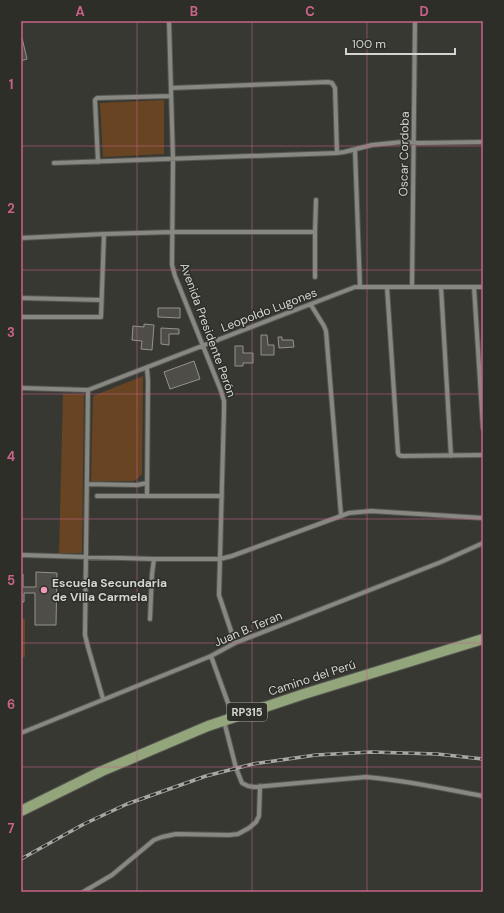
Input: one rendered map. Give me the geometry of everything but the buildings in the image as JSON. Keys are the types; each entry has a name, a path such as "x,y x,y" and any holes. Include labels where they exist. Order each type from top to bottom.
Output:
{"main road":[{"name":"Camino del Perú","path":"21,811 102,771 208,726 304,694 483,638"}],"street":[{"name":"Avenida Presidente Perón","path":"169,21 173,159 172,265 224,401 219,595 235,643"},
{"name":"Oscar Cordoba","path":"412,287 415,21"},
{"path":"171,88 332,83 335,88 336,153"},
{"path":"98,162 95,100 97,98 171,96"},
{"path":"54,163 336,153 372,145 402,142 483,142"},
{"path":"355,150 360,287"},
{"path":"315,277 314,232 316,200"},
{"path":"21,238 173,232 314,232"},
{"path":"21,316 101,317 104,234"},
{"name":"Leopoldo Lugones","path":"21,388 88,390 350,289 360,287 483,287"},
{"path":"387,287 399,455 483,455"},
{"path":"442,287 452,456"},
{"path":"474,287 483,428"},
{"path":"21,298 101,300"},
{"path":"311,305 326,331 341,515"},
{"path":"146,368 148,381 148,496"},
{"path":"88,390 85,635 103,699"},
{"path":"87,484 137,485 147,483"},
{"path":"97,496 222,496"},
{"path":"21,555 154,559 220,559 350,513 371,511 483,518"},
{"name":"Juan B. Teran","path":"21,733 211,656 235,643 441,562 483,543"},
{"path":"150,619 154,559"},
{"path":"211,656 228,719 236,768 242,783 248,786 260,786 366,777 408,782 483,796"},
{"path":"83,892 112,875 154,840 162,836 176,834 238,834 249,828 256,822 259,816 260,786"}],"shaded area":[{"path":"164,100 164,154 103,157 100,103"},
{"path":"143,376 142,474 134,481 91,481 93,396"},
{"path":"63,394 84,394 82,553 59,553"},
{"path":"21,619 25,619 25,657 21,657"}],"railway":[{"path":"21,859 84,824 127,804 206,776 253,764 316,755 371,752 437,754 483,759"}],"place":[{"name":"Escuela Secundaria de Villa Carmela","path":"44,590"}]}
